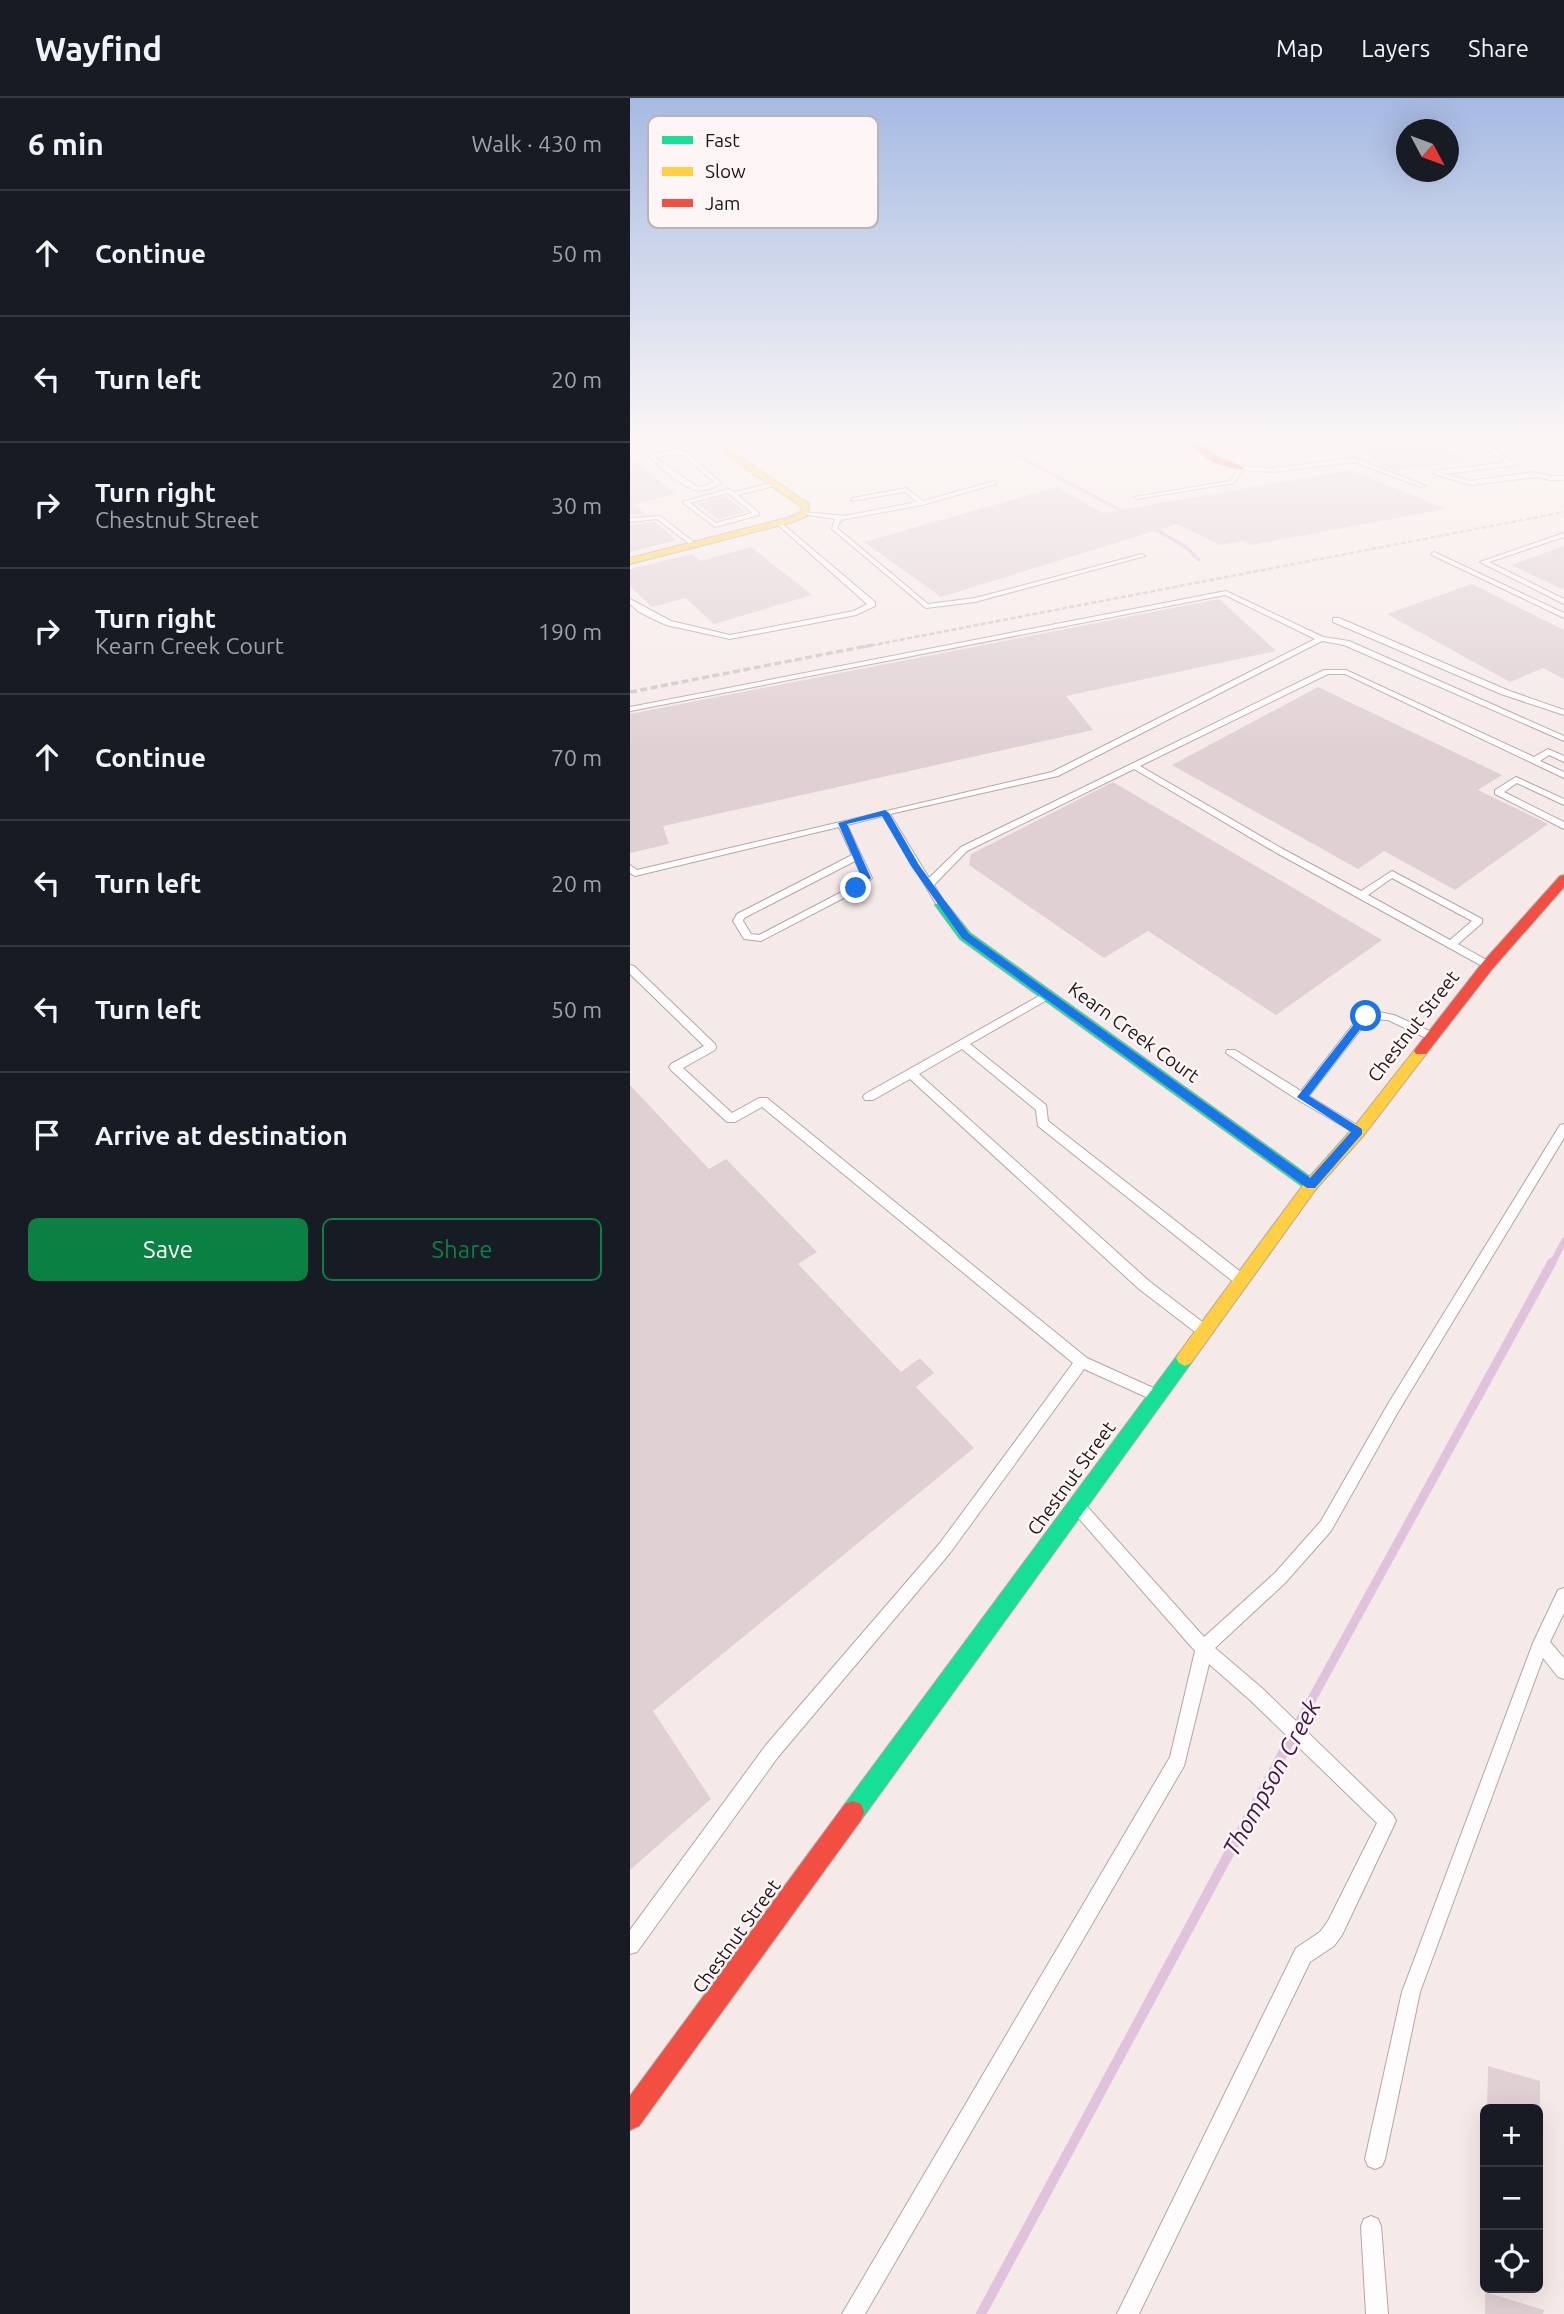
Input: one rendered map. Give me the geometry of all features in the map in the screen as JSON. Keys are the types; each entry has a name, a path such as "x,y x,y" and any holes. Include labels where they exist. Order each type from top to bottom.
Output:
{"street":[{"path":"630,561 691,544"},
{"name":"Chestnut Street","path":"630,2117 1311,1185 1359,1131 1430,1036 1488,965 1564,880"},
{"name":"Kearn Creek Court","path":"941,905 965,936 1311,1185"}],"lane":[{"path":"630,601 669,623 730,637 856,613 872,604 800,544"},
{"path":"853,544 926,606 975,600 1142,556"},
{"path":"1536,544 1483,562 1564,602"},
{"path":"1434,554 1564,616"},
{"path":"630,709 1226,593 1321,639 1346,643 1564,739"},
{"path":"1336,620 1504,692 1564,713"},
{"path":"630,869 635,873 1055,774 1321,639"},
{"path":"928,885 964,849 1328,672 1346,672 1564,775"},
{"path":"1534,761 1548,752 1564,759"},
{"path":"1134,766 1278,850 1363,894 1488,965"},
{"path":"1564,802 1516,780 1498,792 1564,826"},
{"path":"885,813 941,905"},
{"path":"842,823 858,856 867,878 856,888 761,937 748,937 738,921 740,916 858,856"},
{"path":"1363,894 1392,874 1479,921 1452,944"},
{"path":"630,968 711,1047 675,1067 731,1119 763,1101 1082,1362 1157,1396"},
{"path":"869,1097 1048,995"},
{"path":"1302,1097 1366,1016 1376,1013 1388,1016 1430,1036"},
{"path":"963,1044 1042,1108 1042,1123 1241,1280"},
{"path":"1231,1053 1359,1131"},
{"path":"911,1073 1144,1285 1204,1331"},
{"path":"853,2314 1178,1760 1203,1648 1280,1578 1326,1527 1393,1408 1564,1128"},
{"path":"630,1945 772,1751 945,1548 1082,1362"},
{"path":"1076,1506 1203,1648 1387,1821 1335,1928 1327,1939 1303,1955 1128,2314"},
{"path":"1376,2159 1411,1992 1541,1643 1564,1596"},
{"path":"1541,1643 1564,1671"},
{"path":"1371,2226 1377,2314"}],"building":[{"path":"630,544 659,544 630,552"},
{"path":"867,544 1111,544 941,597"},
{"path":"1564,546 1564,590 1512,565"},
{"path":"751,547 812,595 714,624 686,598 652,607 630,586 630,569 692,554 700,561"},
{"path":"1472,584 1564,630 1564,679 1543,668 1510,682 1387,614"},
{"path":"1219,599 1276,651 1066,696 1093,730 663,826 669,844 630,853 630,714"},
{"path":"1318,687 1502,775 1478,790 1548,824 1455,890 1384,851 1358,869 1172,765"},
{"path":"1113,782 1382,940 1276,1015 1148,931 1104,958 969,865 971,854"},
{"path":"630,1085 709,1169 726,1159 817,1252 798,1264 901,1372 920,1358 934,1373 916,1387 974,1448 653,1711 711,1799 630,1870"},
{"path":"1488,2066 1540,2081 1540,2104 1487,2104"},
{"path":"1485,2293 1544,2310 1543,2314 1485,2314"}],"waterway":[{"path":"1181,544 1199,560"},
{"name":"Thompson Creek","path":"1552,1264 1564,1241"},
{"name":"Thompson Creek","path":"1301,1719 1552,1262"},
{"name":"Thompson Creek","path":"981,2314 1302,1718"}],"railway":[{"path":"863,647 1396,544"},
{"path":"630,692 872,645"}],"traffic: fast":[{"path":"941,905 965,936 1311,1185"},
{"path":"853,1812 1185,1358"}],"traffic: slow":[{"path":"630,561 695,544"},
{"path":"1185,1358 1311,1185 1359,1131 1421,1051"}],"traffic: jam":[{"path":"1421,1051 1488,965 1564,879"},
{"path":"630,2117 853,1812"}],"route":[{"path":"856,888 867,878 842,823 885,813 915,866 965,936 1311,1185 1359,1131 1302,1097 1366,1016"}]}
